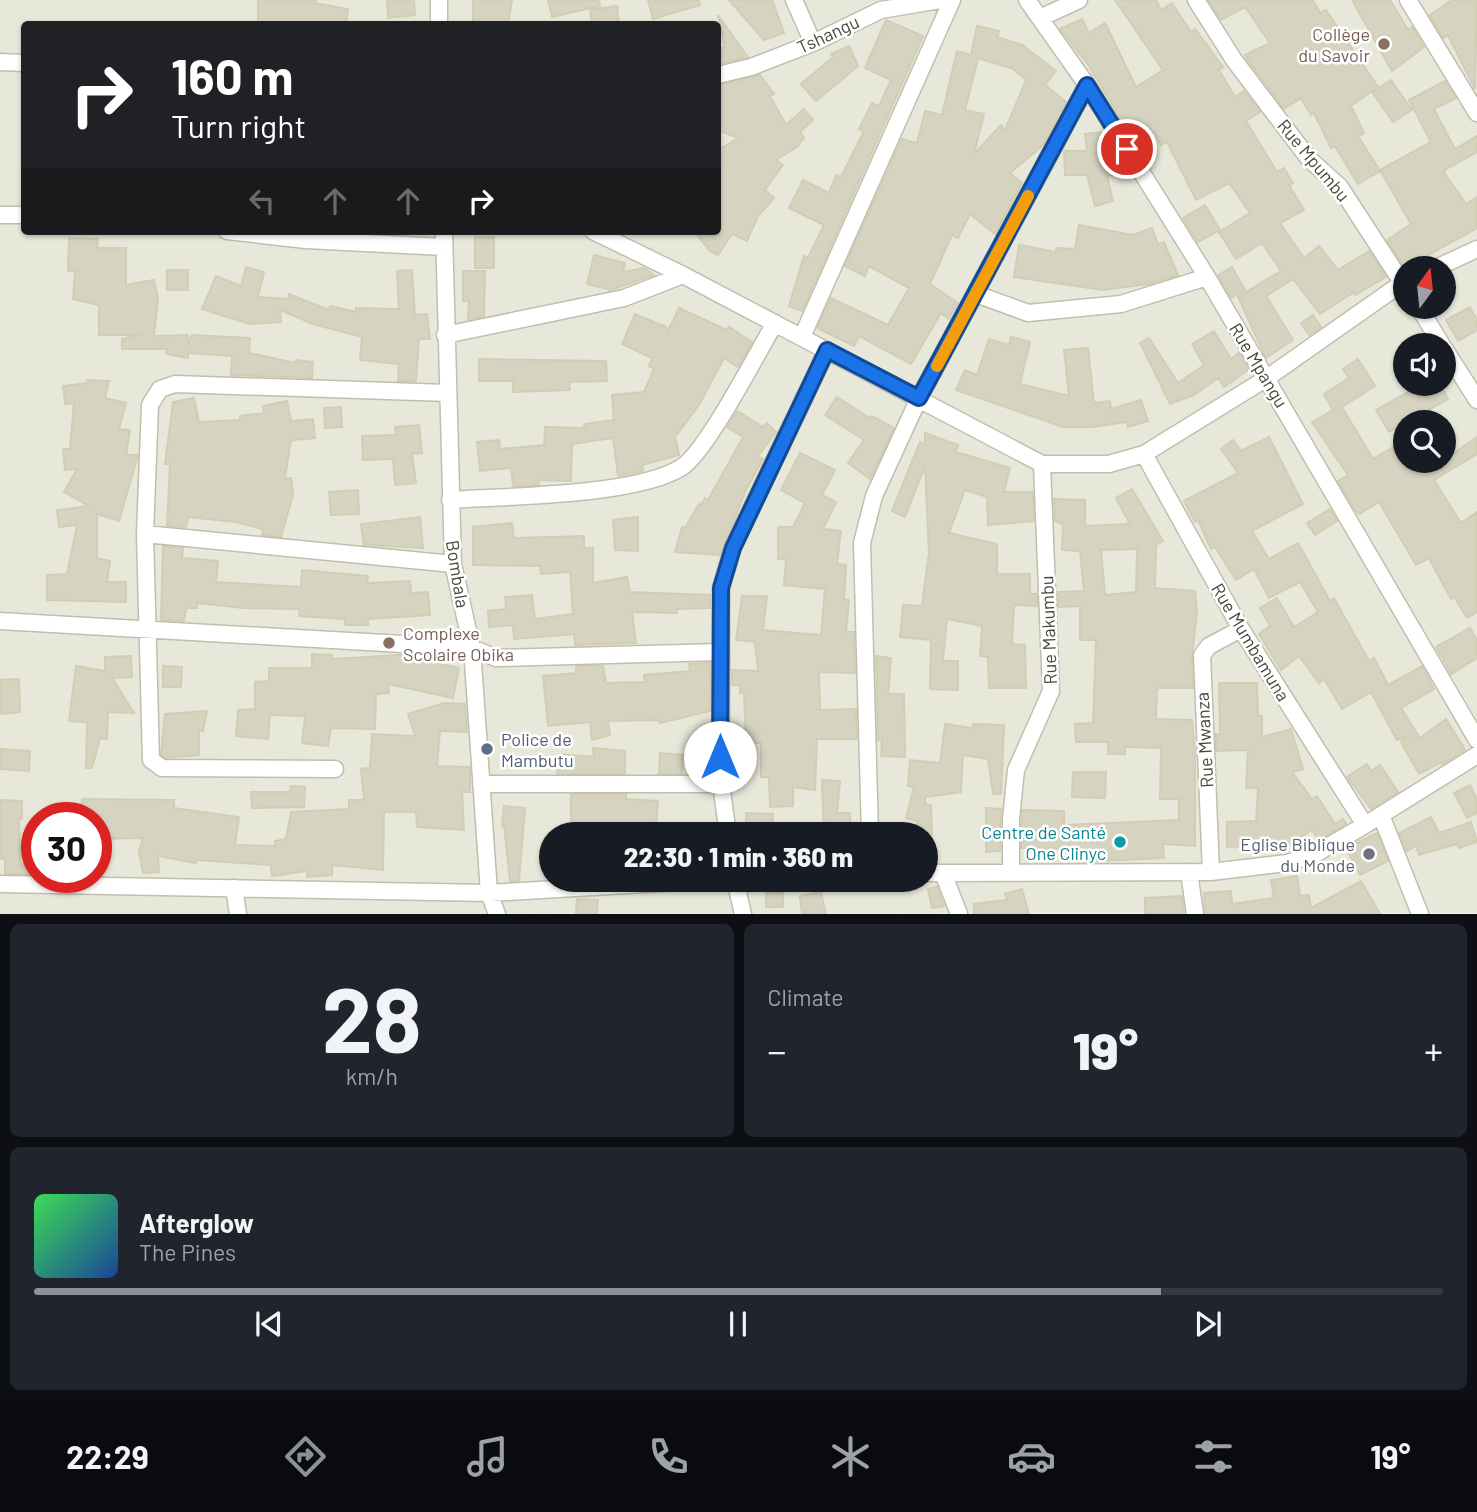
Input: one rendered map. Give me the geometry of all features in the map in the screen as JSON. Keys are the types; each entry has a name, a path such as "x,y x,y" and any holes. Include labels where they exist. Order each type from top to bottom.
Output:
{"street":[{"path":"439,0 439,21"},
{"path":"794,0 813,43"},
{"name":"Tshangu","path":"721,74 751,67 813,43 881,10 940,0"},
{"path":"802,337 952,0"},
{"name":"Rue Mpangu","path":"1027,0 1042,17 1087,85 1207,277 1477,740"},
{"path":"1042,17 1079,0"},
{"name":"Rue Mpumbu","path":"1196,0 1234,60 1309,159 1340,187 1393,267"},
{"path":"1408,0 1477,113"},
{"path":"0,62 21,63"},
{"path":"870,822 862,543 874,496 919,398 1087,85"},
{"path":"0,215 21,215"},
{"path":"262,235 306,240 444,239"},
{"path":"601,235 683,275 1042,464 1109,464 1144,454 1268,378 1393,292"},
{"name":"Bombala","path":"444,239 453,564 472,648 489,893 496,914"},
{"path":"1456,259 1477,249"},
{"path":"445,335 624,298 683,275"},
{"path":"976,295 1017,312 1028,313 1121,304 1207,277"},
{"path":"450,500 616,488 656,479 684,466 703,444 775,323"},
{"path":"726,822 721,784 721,588 733,548 827,350"},
{"path":"1456,367 1477,400"},
{"path":"335,769 162,768 151,760 145,631 145,534 150,405 160,389 175,384 448,393"},
{"name":"Rue Mumbamuna","path":"1144,454 1241,629 1365,825"},
{"name":"Rue Makumbu","path":"1011,873 1011,819 1016,770 1051,691 1042,464"},
{"path":"145,534 453,564"},
{"path":"0,621 472,648 496,658 720,652"},
{"name":"Rue Mwanza","path":"1211,872 1202,655 1209,646 1241,629"},
{"path":"938,873 1211,872 1287,863 1315,854 1477,755"},
{"path":"481,784 721,784"},
{"path":"1381,815 1420,914"},
{"path":"1189,872 1195,914"},
{"path":"943,873 959,914"},
{"path":"0,884 489,893 539,890"},
{"path":"234,888 238,914"},
{"path":"738,892 743,914"}],"shaded area":[{"path":"0,0 1477,0 1477,913 0,914"}],"building":[{"path":"258,0 316,0 315,3 348,9 346,21 258,21"},
{"path":"387,0 414,0 415,15 388,18"},
{"path":"473,0 512,0 508,21 473,21"},
{"path":"548,0 599,0 600,6 552,17"},
{"path":"648,0 699,0 700,5 653,19"},
{"path":"729,0 772,0 784,33 764,40"},
{"path":"1115,0 1156,0 1161,10 1172,3 1191,32 1195,29 1223,67 1219,70 1235,97 1244,91 1260,112 1246,121 1277,172 1284,168 1293,183 1289,185 1304,210 1280,223 1304,258 1319,246 1338,270 1369,251 1386,277 1355,295 1354,292 1320,314 1293,279 1266,296 1293,340 1266,358 1238,297 1281,271 1262,243 1236,259 1219,232 1250,213 1229,183 1196,200 1167,142 1161,145 1154,132 1135,143 1089,66 1060,29 1082,19 1089,33 1105,23 1136,87 1163,70"},
{"path":"1208,0 1313,0 1320,13 1326,10 1378,87 1351,106 1364,133 1358,136 1380,171 1358,184 1335,146 1331,148 1314,113 1311,115 1301,98 1284,109 1247,59 1245,55 1270,43 1245,7 1221,20"},
{"path":"1352,0 1390,0 1408,30 1412,27 1424,47 1392,71"},
{"path":"1452,0 1477,0 1475,89 1448,35 1443,38 1430,15"},
{"path":"617,6 619,21 592,21 590,10"},
{"path":"718,15 748,57 721,63 721,48 725,47"},
{"path":"886,20 923,36 802,311 789,306 804,256 808,258 824,225 789,208 803,180 829,193 836,175 841,177 864,131 859,129 872,103 879,106 891,80 865,68"},
{"path":"977,26 999,31 997,37 1022,45 1056,71 1045,85 1066,102 1043,145 1010,173 1022,183 995,234 970,214 958,238 952,235 930,284 958,303 949,319 941,313 911,364 859,336 854,346 817,328 831,298 888,325 909,288 869,266 865,276 845,266 902,139 917,143 925,111 942,115 957,51 971,55","holes":["978,58 1013,69 1026,80 1005,130 1001,125 974,154 984,114 965,110"]},
{"path":"849,46 858,66 816,101 801,84 833,57 831,54"},
{"path":"760,75 774,94 770,96 786,125 804,109 813,120 800,132 804,138 797,147 776,160 783,165 765,190 774,198 758,216 747,241 732,234 718,255 710,251 697,235 721,235 721,148 738,138 721,131 721,84"},
{"path":"1391,80 1412,110 1393,122 1372,92"},
{"path":"1445,81 1456,98 1434,109 1455,149 1477,136 1477,152 1443,171 1466,204 1477,197 1477,228 1427,256 1397,256 1387,240 1411,224 1380,170 1431,142 1409,100"},
{"path":"1104,132 1117,153 1110,157 1113,175 1107,176 1113,201 1095,206 1087,175 1065,175 1064,151 1087,151 1085,134"},
{"path":"1205,205 1220,230 1198,242 1183,218"},
{"path":"1079,225 1133,235 1152,228 1158,244 1164,242 1178,275 1149,284 1103,290 1014,277 1019,245 1056,252 1056,248 1075,249"},
{"path":"475,237 494,237 494,268 475,268"},
{"path":"69,238 98,239 97,248 126,248 126,285 154,280 158,299 154,336 188,335 188,345 192,335 250,338 249,353 296,363 296,360 313,362 312,378 231,375 232,356 188,353 188,358 166,354 167,349 122,349 122,339 140,335 99,335 99,305 73,299 75,271 68,271"},
{"path":"594,255 625,263 623,272 644,268 654,275 611,290 587,284"},
{"path":"246,267 264,272 258,297 288,299 289,294 329,310 330,306 356,312 356,308 399,309 397,271 412,270 415,315 427,314 430,339 419,339 416,381 398,381 399,364 360,360 362,337 313,324 280,310 281,322 249,324 202,309 216,276 241,286"},
{"path":"1232,267 1245,290 1231,298 1218,275"},
{"path":"167,270 188,270 188,290 167,290"},
{"path":"463,271 485,271 484,316 468,319 469,301 463,301"},
{"path":"1470,307 1477,320 1477,330 1458,341 1456,333 1446,320 1456,319 1456,315"},
{"path":"679,308 727,330 729,327 752,342 738,367 724,358 699,405 675,437 679,455 642,465 643,471 618,476 613,438 572,444 571,481 538,480 539,485 513,486 511,468 480,471 477,442 499,440 500,449 544,445 545,427 585,428 584,424 614,420 612,395 644,392 654,369 649,366 652,358 622,344 635,314 666,327 667,333"},
{"path":"1313,315 1321,327 1309,335 1301,323"},
{"path":"1214,331 1231,359 1239,353 1249,369 1224,387 1218,378 1194,395 1170,404 1140,343 1149,338 1178,383 1204,365 1192,344"},
{"path":"1011,337 1030,342 1020,384 1069,396 1064,350 1088,348 1094,403 1110,401 1111,409 1141,400 1148,421 1128,427 1127,422 1091,427 1063,427 956,390 965,370 977,375 989,339 1009,345"},
{"path":"479,359 606,361 607,381 569,382 570,390 513,392 513,381 479,381"},
{"path":"1358,359 1375,386 1342,407 1373,459 1393,447 1393,473 1446,473 1434,480 1461,523 1477,512 1477,612 1467,618 1454,597 1451,599 1429,558 1416,565 1379,502 1359,514 1338,481 1348,475 1312,422 1333,410 1324,394 1349,378 1343,369"},
{"path":"87,380 109,381 105,398 126,403 119,429 130,430 126,455 138,455 119,521 97,514 97,558 110,561 107,582 126,582 126,602 47,600 47,575 67,574 77,525 59,527 57,510 89,506 64,492 77,469 65,470 63,449 70,449 74,403 65,404 63,386 88,383"},
{"path":"1401,396 1446,396 1448,399 1428,410 1393,410 1393,430 1389,432 1376,410"},
{"path":"837,397 870,418 872,416 894,428 870,479 848,463 864,440 825,415"},
{"path":"194,398 199,422 240,420 240,416 264,413 263,406 287,401 291,421 313,419 315,438 292,440 290,445 285,479 291,478 293,495 281,537 262,535 263,529 235,522 188,517 186,527 167,526 170,464 165,464 173,402"},
{"path":"341,407 342,427 325,428 324,408"},
{"path":"737,411 763,427 767,423 776,432 758,456 763,459 746,490 720,555 675,552 682,527 685,528 699,504 701,505 705,498 708,500 743,437 727,427"},
{"path":"419,425 422,453 412,454 416,483 395,485 393,459 363,460 362,436 396,435 395,427"},
{"path":"925,433 958,445 956,452 1010,468 1004,492 1033,492 1034,521 988,525 987,497 965,490 949,533 997,544 997,574 1030,574 1030,594 1037,594 1037,606 1014,605 1012,644 1025,645 1026,688 989,688 988,657 980,656 982,626 947,619 943,661 958,661 958,690 930,689 931,640 900,637 903,605 922,606 929,553 925,466 905,517 892,511 920,442 925,445"},
{"path":"1269,437 1303,504 1252,531 1269,559 1298,543 1330,601 1334,598 1369,661 1374,658 1388,685 1422,666 1434,689 1401,708 1420,738 1446,719 1465,750 1442,764 1441,762 1419,774 1401,742 1410,736 1397,740 1371,692 1342,709 1324,679 1319,683 1299,656 1281,670 1259,634 1270,626 1260,608 1277,598 1294,627 1318,612 1300,582 1269,598 1254,569 1236,580 1215,547 1211,549 1198,520 1195,522 1184,501 1238,473 1221,449 1233,440 1241,451"},
{"path":"1477,437 1477,454 1456,467 1456,452"},
{"path":"800,453 835,470 822,495 836,502 823,529 841,531 837,564 846,565 844,599 849,600 846,632 854,632 855,673 819,672 820,710 856,709 857,739 817,739 815,790 793,787 793,806 770,807 769,777 761,777 761,743 746,743 744,693 740,693 740,685 732,685 732,670 758,671 755,642 736,640 742,596 767,596 763,630 821,635 825,589 784,585 786,559 778,559 778,527 793,527 805,503 781,490"},
{"path":"1132,489 1163,541 1156,545 1155,588 1195,591 1197,613 1192,655 1193,688 1157,688 1156,719 1192,720 1195,751 1195,846 1163,844 1164,858 1079,862 1079,849 1021,848 1022,810 1064,811 1064,825 1179,820 1179,799 1160,799 1161,748 1125,747 1125,754 1108,754 1108,742 1076,742 1075,724 1093,723 1096,640 1080,640 1080,606 1058,607 1058,592 1084,591 1080,551 1062,550 1063,524 1055,521 1054,499 1085,500 1085,526 1130,524 1116,498","holes":["1137,549 1136,592 1105,595 1101,550"]},
{"path":"358,490 359,514 331,515 329,492"},
{"path":"1330,509 1337,521 1315,535 1307,523"},
{"path":"420,517 423,548 364,545 361,524"},
{"path":"638,517 638,551 615,550 613,520"},
{"path":"512,523 514,538 584,536 584,548 593,548 593,583 627,577 630,592 710,595 710,608 677,609 677,613 632,612 636,643 575,645 574,634 514,639 513,625 489,627 488,611 506,609 505,597 532,595 535,619 573,614 570,572 541,574 540,566 473,565 473,527"},
{"path":"163,546 183,548 182,558 218,561 216,582 301,587 302,570 368,576 367,583 410,581 411,593 428,592 430,615 368,619 368,625 345,625 345,619 299,616 300,609 243,608 197,603 197,608 186,608 184,621 161,620"},
{"path":"1470,628 1477,640 1477,658 1451,674 1436,647"},
{"path":"312,654 332,655 332,659 400,655 459,668 453,698 388,684 389,693 376,694 375,729 331,728 328,746 302,743 305,716 270,715 268,739 236,736 238,710 255,709 255,682 269,681 269,668 312,668"},
{"path":"131,656 132,677 112,678 134,713 108,712 107,739 100,738 92,768 86,768 87,722 69,721 76,666 105,671 105,657"},
{"path":"876,656 891,658 888,694 904,694 905,757 881,756 882,740 878,740"},
{"path":"710,663 710,711 660,723 659,720 608,721 610,735 592,740 590,722 548,726 543,676 576,673 576,666 603,666 606,683 645,682 644,675 690,671 689,664"},
{"path":"163,666 182,667 181,687 163,687"},
{"path":"19,679 20,712 0,714 0,680"},
{"path":"1219,683 1257,683 1262,737 1291,729 1303,769 1292,772 1312,799 1317,796 1335,824 1343,819 1346,824 1319,840 1312,830 1288,845 1227,847 1227,822 1256,821 1258,788 1246,788 1248,750 1216,751 1216,734 1220,734"},
{"path":"444,703 465,704 467,732 440,731 437,766 470,767 470,792 462,792 464,830 417,827 416,812 384,812 383,870 332,865 332,875 307,877 307,871 272,876 271,865 196,860 196,863 158,856 159,872 143,873 139,851 143,838 112,839 112,802 82,802 82,799 174,800 174,808 239,817 235,845 276,846 275,841 286,839 291,812 349,809 349,800 364,800 361,769 370,768 372,734 415,736 408,714"},
{"path":"207,711 203,731 199,731 199,755 165,758 161,755 165,714"},
{"path":"945,724 973,728 973,724 1004,725 1001,794 993,794 988,759 963,755 961,792 925,797 925,804 931,805 932,822 917,822 906,818 914,787 908,786 910,760 940,763"},
{"path":"593,748 625,751 625,774 557,774 559,754 594,757"},
{"path":"1,749 30,751 29,771 0,769"},
{"path":"660,753 683,755 682,774 659,774"},
{"path":"1367,764 1371,771 1380,765 1398,792 1371,809 1347,777"},
{"path":"1073,772 1106,772 1105,798 1072,797"},
{"path":"822,780 840,781 837,813 850,813 850,822 824,822"},
{"path":"1470,785 1477,800 1477,813 1467,818 1454,793"},
{"path":"291,786 305,787 304,807 252,808 251,792 290,792"},
{"path":"571,794 626,794 626,799 658,801 656,822 571,822"},
{"path":"0,800 22,801 19,819 21,874 5,874 5,859 0,859"},
{"path":"504,806 525,808 519,881 510,881 504,825 502,826"},
{"path":"986,808 1001,809 1000,851 986,852"},
{"path":"746,813 773,814 773,822 746,822"},
{"path":"1431,817 1439,833 1471,822 1477,842 1459,848 1457,844 1419,855 1416,846 1407,851 1399,833"},
{"name":"Eglise Biblique du Monde","path":"1377,833 1388,861 1360,875 1346,848"},
{"path":"1297,876 1300,896 1309,895 1311,908 1361,881 1380,914 1205,914 1204,893 1231,891 1232,904 1274,898 1271,880"},
{"path":"1022,889 1029,914 974,914 974,904 1007,900 1005,894"},
{"path":"938,890 944,906 932,908 929,892 938,892"},
{"path":"821,892 826,914 802,914 800,896"},
{"path":"766,893 783,893 783,907 766,907"},
{"path":"1182,896 1184,914 1145,914 1145,898"},
{"path":"577,899 598,900 597,914 576,914"}],"slow traffic":[{"path":"937,366 1028,196"}],"place":[{"name":"Collège du Savoir","path":"1384,44"},
{"name":"Complexe Scolaire Obika","path":"389,643"},
{"name":"Police de Mambutu","path":"487,749"},
{"name":"Centre de Santé One Clinyc","path":"1120,842"},
{"name":"Eglise Biblique du Monde","path":"1369,854"}],"route":[{"path":"720,757 721,588 733,548 766,473 827,350 919,398 1087,85 1127,149"}]}
